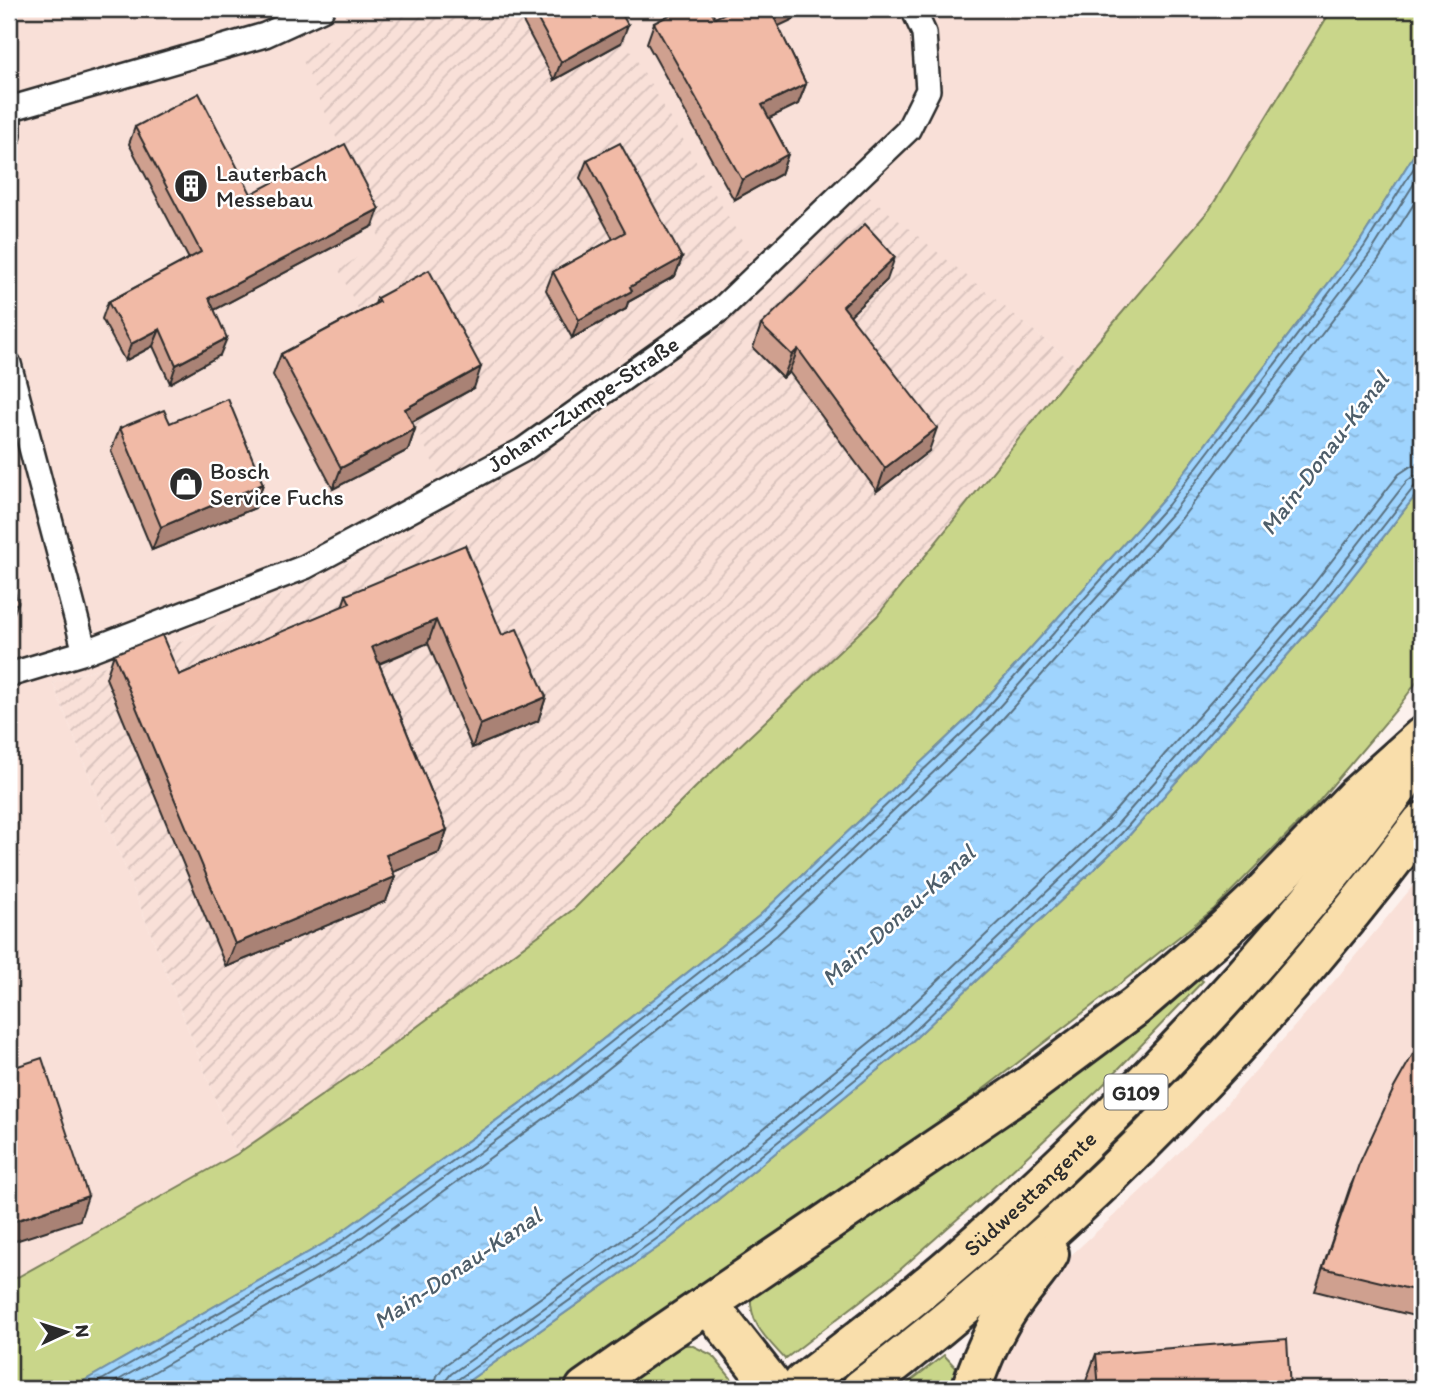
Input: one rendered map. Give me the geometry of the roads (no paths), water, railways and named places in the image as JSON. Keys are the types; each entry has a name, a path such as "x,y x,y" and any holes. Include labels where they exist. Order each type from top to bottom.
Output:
{"highway":[{"path":"585,1389 718,1318 1136,1006 1258,898 1356,796 1422,737"},
{"name":"Südwesttangente","path":"789,1386 904,1304 1006,1216 1144,1084 1293,920 1348,853 1422,754"},
{"name":"Südwesttangente","path":"861,1389 976,1296 1074,1209 1175,1111 1256,1024 1345,921 1422,822"},
{"path":"971,1389 995,1331 1016,1298 1040,1270 1074,1209"},
{"path":"718,1318 789,1386"}],"street":[{"path":"9,109 265,35 321,9"},
{"name":"Johann-Zumpe-Straße","path":"9,675 85,652 305,566 523,450 721,309 908,130 928,90 924,33 913,9"},
{"path":"9,119 9,135"},
{"path":"9,364 85,652"}],"water":[{"name":"Main-Donau-Kanal","path":"1422,142 1422,487 1326,611 1126,839 907,1046 667,1241 457,1389 70,1389 330,1240 540,1089 759,916 971,715 1163,500 1359,243"}],"place":[{"name":"Lauterbach Messebau","path":"191,186"},
{"name":"Bosch Service Fuchs","path":"186,484"}]}
